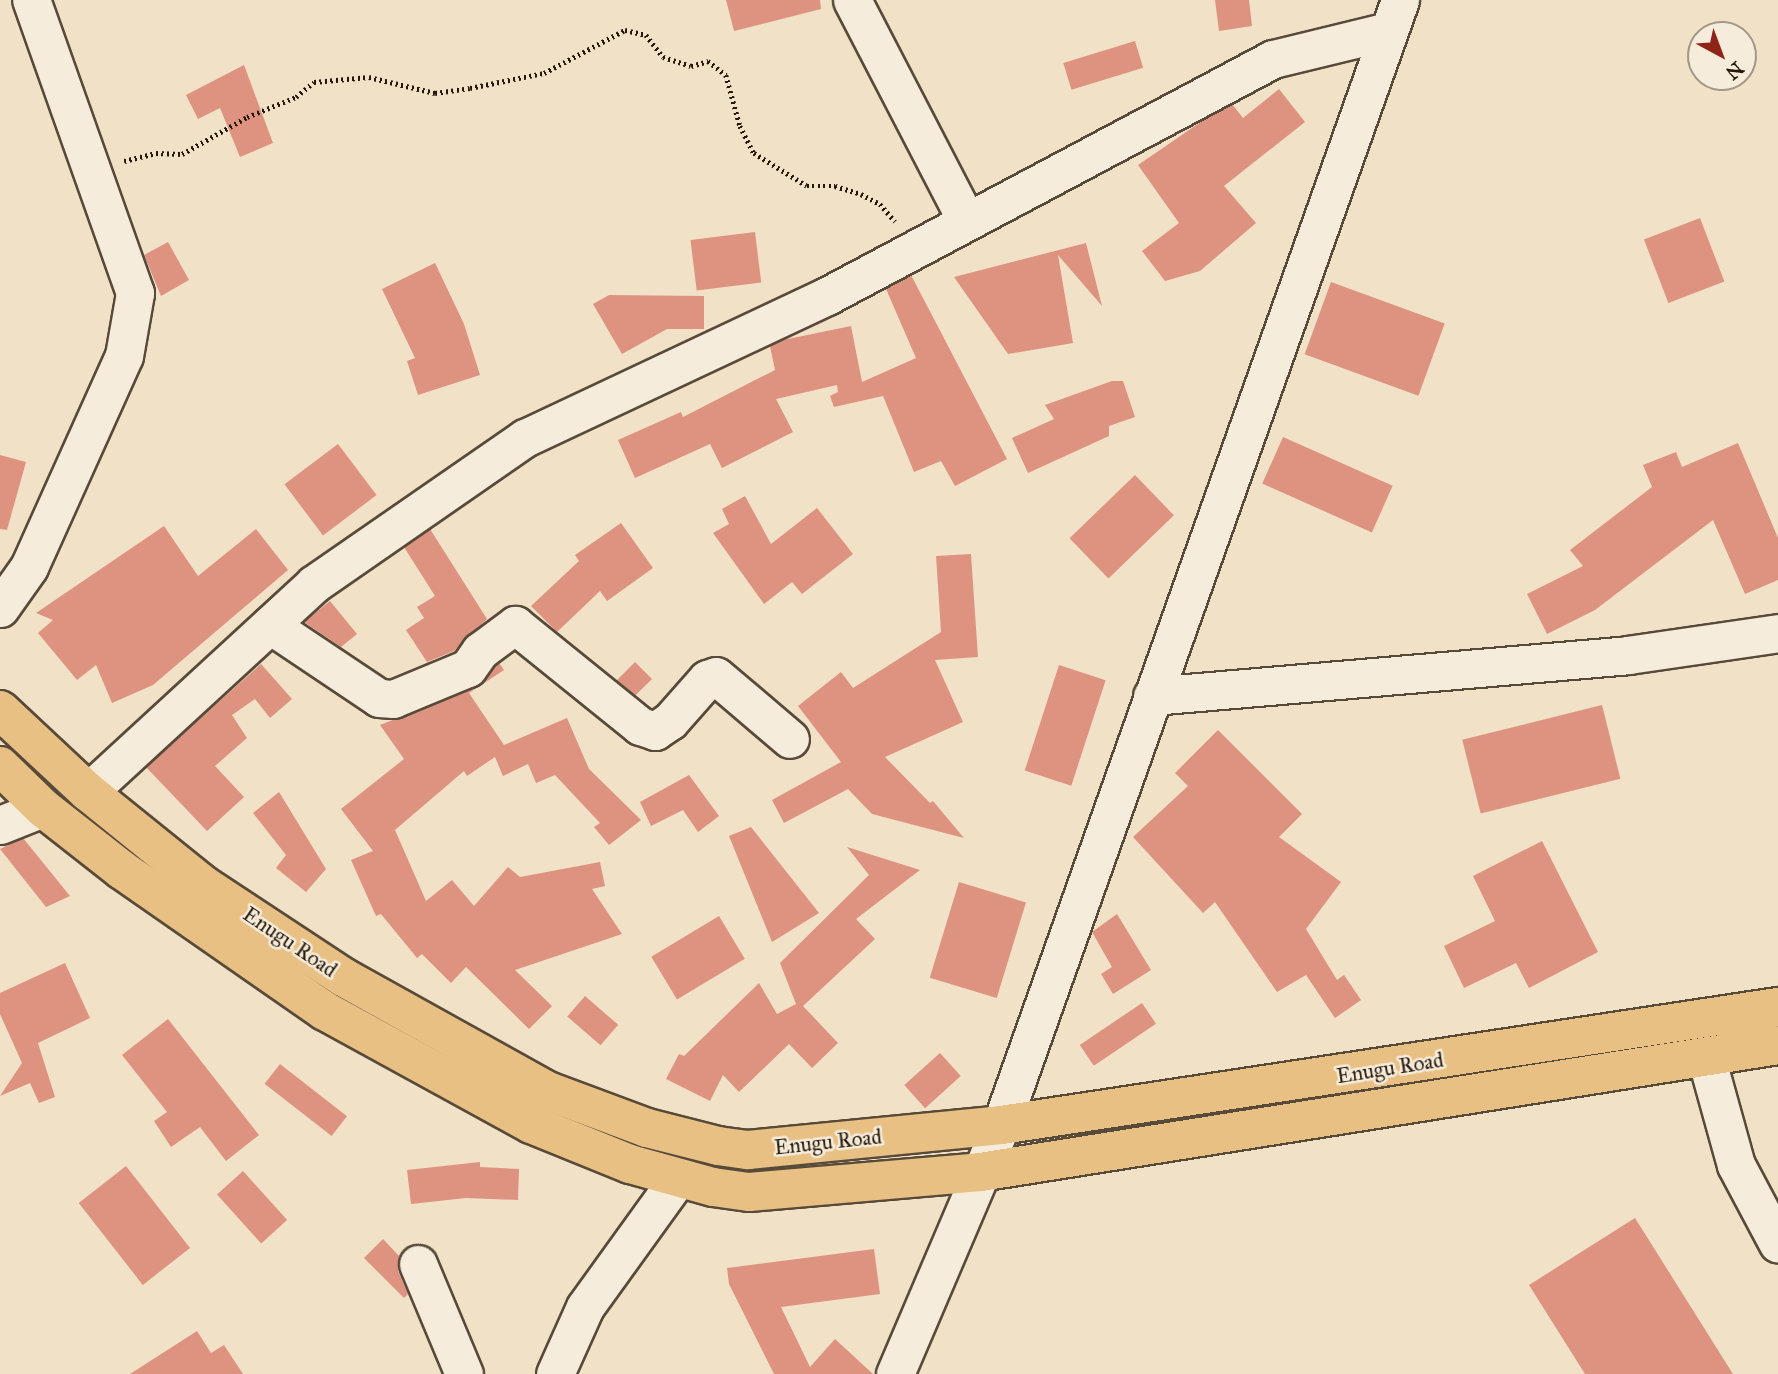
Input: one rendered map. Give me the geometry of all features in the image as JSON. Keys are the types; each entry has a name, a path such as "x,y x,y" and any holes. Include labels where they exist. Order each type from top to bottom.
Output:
{"main road":[{"name":"Enugu Road","path":"0,710 88,792 202,884 343,978 548,1091 647,1128 748,1150 1001,1125 1778,1007"},
{"path":"0,765 43,808 244,959 325,1011 531,1124 630,1164 678,1178 749,1192 980,1172 1778,1045"}],"street":[{"path":"0,608 29,567 124,356 135,293 31,0"},
{"path":"852,0 966,220"},
{"path":"88,792 314,584 525,438 827,296 1273,59 1394,16"},
{"path":"895,1374 1001,1125 1394,16"},
{"path":"270,625 379,698 393,699 468,668 480,651 515,625 640,726 655,731 670,721 707,679 716,676 790,740"},
{"path":"1152,696 1628,655 1778,634"},
{"path":"0,825 43,808"},
{"path":"1706,1057 1736,1165 1778,1244"},
{"path":"555,1374 585,1307 678,1178"},
{"path":"418,1264 464,1374"}],"path":[{"path":"95,175 123,161 156,153 182,155 247,117 296,97 314,82 369,77 435,93 470,88 544,73 625,30 646,35 663,57 691,66 708,61 726,75 740,126 754,153 807,186 835,187 880,204 918,246"}],"building":[{"path":"726,0 820,0 821,9 734,31"},
{"path":"1215,0 1249,0 1252,26 1219,31"},
{"path":"1135,41 1143,68 1071,90 1063,63"},
{"path":"244,65 273,143 240,157 220,108 198,119 186,95"},
{"path":"1279,89 1305,122 1224,186 1256,223 1200,271 1165,281 1142,251 1179,223 1138,165 1208,117 1232,104 1243,118"},
{"path":"1700,218 1724,281 1668,303 1644,240"},
{"path":"755,232 761,283 697,291 690,240"},
{"path":"168,242 189,280 161,296 144,255"},
{"path":"1086,243 1102,306 1058,255 1073,343 1008,354 954,277"},
{"path":"435,263 464,324 480,375 418,395 407,361 415,358 382,289"},
{"path":"911,275 1007,459 955,486 941,461 914,472 883,396 834,407 830,396 838,392 837,385 776,399 793,432 722,468 710,444 635,478 618,440 681,412 683,417 775,370 770,346 783,340 851,326 862,382 916,358 886,289"},
{"path":"1331,282 1445,323 1418,396 1305,354"},
{"path":"609,295 704,296 704,329 667,329 622,354 593,304"},
{"path":"1112,381 1123,381 1135,417 1109,426 1109,436 1028,473 1012,438 1054,419 1045,405"},
{"path":"1283,437 1393,486 1372,532 1262,484"},
{"path":"1738,443 1778,538 1778,580 1745,594 1713,520 1595,610 1547,634 1527,594 1583,566 1570,550 1652,487 1643,465 1676,452 1682,467"},
{"path":"338,444 377,495 323,535 284,484"},
{"path":"0,455 26,462 7,530 0,529"},
{"path":"1135,475 1174,515 1108,578 1070,538"},
{"path":"745,496 771,544 817,508 853,554 802,594 792,582 764,604 713,533 729,524 722,509"},
{"path":"621,523 653,568 607,601 600,591 557,632 531,606 579,561 575,555"},
{"path":"164,526 198,576 256,529 288,570 153,685 112,703 96,665 77,680 38,633 53,620 36,613"},
{"path":"430,529 487,619 454,651 427,662 406,630 424,618 417,607 435,596 404,547"},
{"path":"971,554 978,657 935,660 963,722 885,757 930,803 933,801 964,838 872,814 848,789 784,823 772,800 841,762 798,706 841,672 853,688 941,632 936,556"},
{"path":"330,601 357,634 341,647 304,622"},
{"path":"635,662 652,679 634,697 617,680"},
{"path":"499,663 504,670 469,693 504,745 567,718 589,769 641,820 609,845 594,827 600,823 555,775 536,783 528,764 503,776 495,757 467,776 464,771 395,830 426,901 452,880 474,906 508,867 520,877 600,862 605,886 592,889 622,934 515,970 552,1006 529,1029 466,967 451,983 422,954 417,958 381,914 376,916 351,860 373,851 341,809 404,759 380,725 476,687"},
{"path":"261,664 292,699 270,718 255,699 232,715 247,738 215,766 244,797 207,831 146,767"},
{"path":"1059,665 1106,680 1071,786 1025,771"},
{"path":"1602,705 1620,779 1481,814 1462,740"},
{"path":"1218,730 1302,814 1279,837 1341,882 1306,929 1337,980 1344,975 1361,1000 1335,1018 1306,975 1277,992 1215,902 1203,913 1133,837 1188,786 1175,773"},
{"path":"689,775 719,816 698,832 683,810 651,826 640,802"},
{"path":"279,792 326,869 306,892 276,868 286,855 253,813"},
{"path":"751,827 819,913 772,942 729,836"},
{"path":"23,838 70,896 46,907 0,849"},
{"path":"1542,841 1598,952 1529,988 1516,963 1464,988 1444,946 1495,921 1473,876"},
{"path":"847,847 920,870 856,919 875,939 803,1006 838,1043 812,1068 789,1044 739,1092 723,1075 710,1101 666,1079 679,1054 684,1056 759,983 777,1014 796,1004 780,963 869,875"},
{"path":"959,882 1026,902 997,998 930,978"},
{"path":"1117,914 1151,970 1113,994 1101,974 1112,967 1092,932"},
{"path":"719,916 745,959 677,1000 651,957"},
{"path":"65,963 90,1018 38,1043 55,1097 39,1103 30,1083 0,1096 22,1063 0,1014 0,993"},
{"path":"585,996 618,1025 600,1045 567,1016"},
{"path":"1142,1003 1156,1024 1094,1066 1080,1045"},
{"path":"168,1019 259,1135 226,1161 200,1127 171,1147 154,1121 167,1112 122,1055"},
{"path":"940,1053 961,1076 925,1108 904,1085"},
{"path":"280,1064 347,1116 332,1136 265,1084"},
{"path":"480,1162 480,1167 519,1169 518,1200 466,1198 411,1204 407,1170"},
{"path":"126,1166 190,1248 143,1285 79,1203"},
{"path":"243,1171 287,1220 261,1243 217,1194"},
{"path":"1635,1218 1733,1374 1585,1374 1529,1285"},
{"path":"383,1239 399,1256 398,1271 408,1294 404,1298 364,1258"},
{"path":"874,1249 880,1294 781,1307 810,1367 835,1339 873,1374 774,1374 729,1284 727,1268"},
{"path":"197,1331 211,1353 224,1345 243,1374 130,1374"}]}
